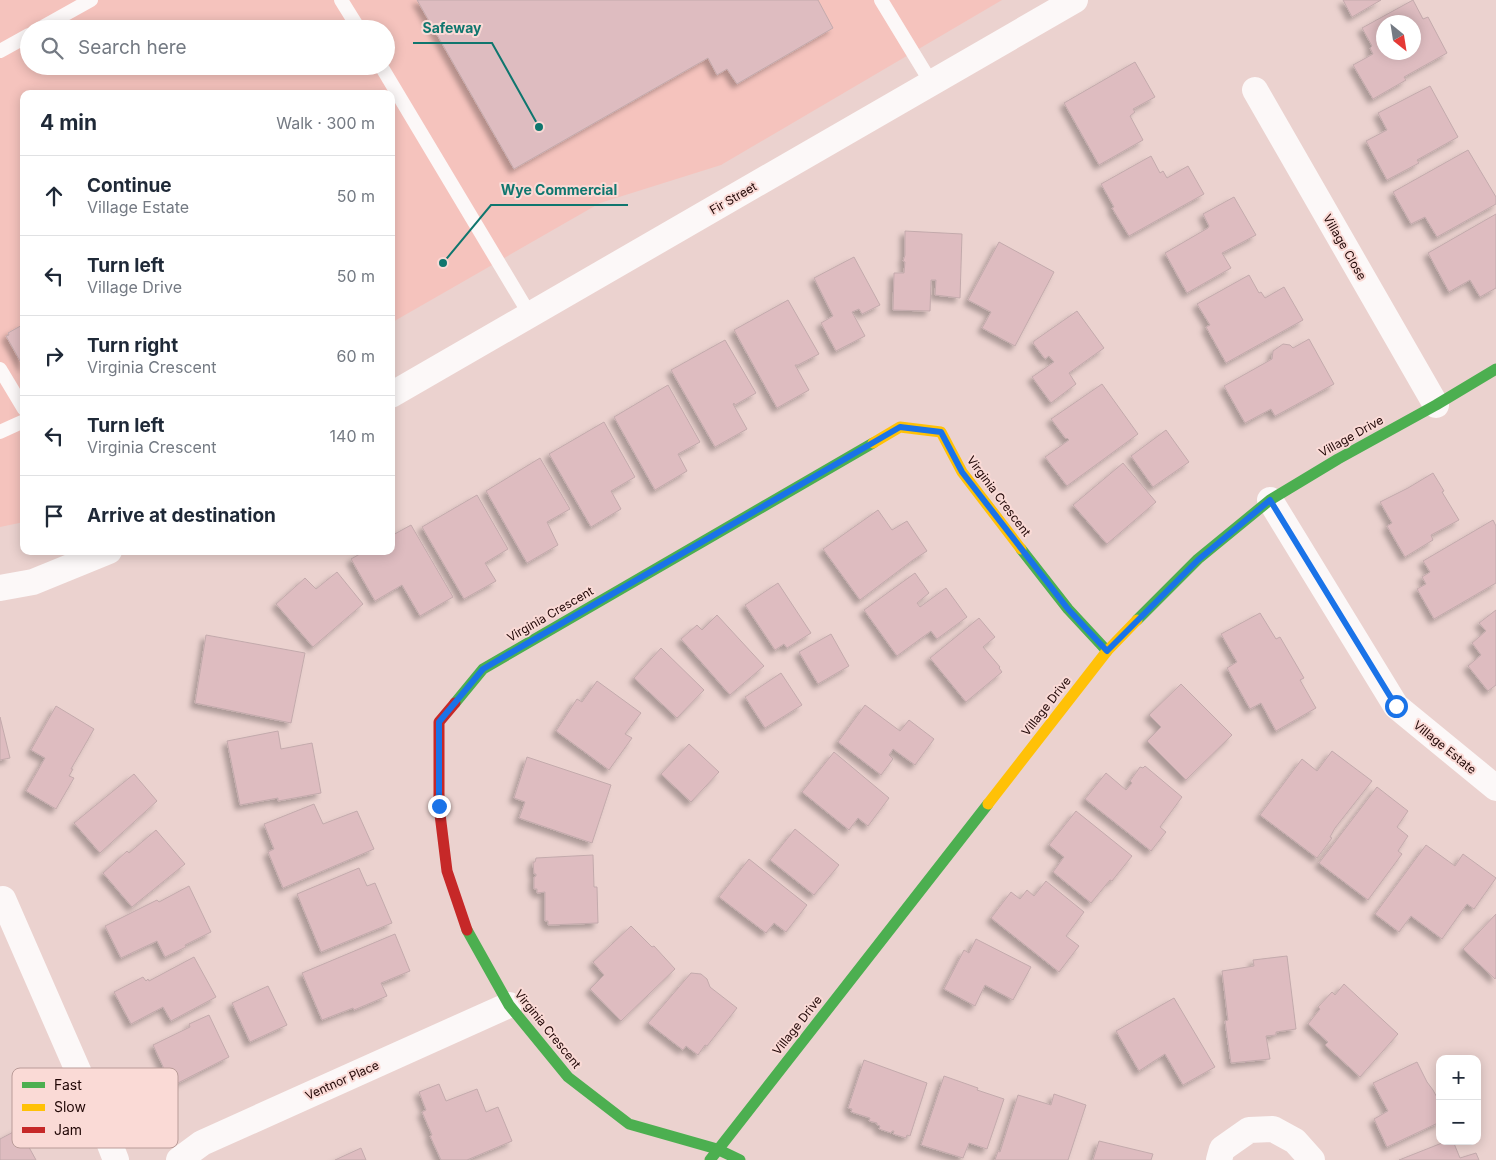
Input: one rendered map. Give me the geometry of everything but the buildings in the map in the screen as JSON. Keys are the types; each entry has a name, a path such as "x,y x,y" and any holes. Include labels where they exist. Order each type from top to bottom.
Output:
{"street":[{"name":"Fir Street","path":"395,393 1075,0"},
{"name":"Village Close","path":"1255,90 1436,404"},
{"name":"Village Drive","path":"710,1160 1107,651 1198,560 1270,500 1496,369"},
{"name":"Virginia Crescent","path":"740,1160 717,1149 630,1124 568,1076 509,1005 470,936 447,871 439,806 439,722 483,669 900,427 941,432 962,472 1068,609 1107,651"},
{"name":"Village Estate","path":"1270,500 1396,706 1496,788"},
{"path":"0,588 33,582 99,555"},
{"path":"3,899 76,1068"},
{"name":"Ventnor Place","path":"179,1160 202,1143 509,1005"},
{"path":"1219,1160 1222,1149 1249,1130 1273,1129 1295,1141 1312,1160"},
{"path":"111,1148 116,1160"}],"lane":[{"path":"55,20 91,0"},
{"path":"341,0 353,20"},
{"path":"881,0 932,84"},
{"path":"0,50 20,40"},
{"path":"386,75 530,315"},
{"path":"0,370 20,402"},
{"path":"0,432 20,423"}],"shaded area":[{"path":"0,0 1002,0 721,165 600,203 395,321 395,90 20,90 20,523 0,527"}],"traffic: fast":[{"path":"1137,620 1198,559 1270,500 1496,369"},
{"path":"455,703 483,669 873,443"},
{"path":"1021,549 1068,609 1107,651"},
{"path":"710,1160 988,804"},
{"path":"467,930 509,1005 568,1077 629,1124 717,1149 740,1160"}],"traffic: slow":[{"path":"873,443 900,427 941,432 962,472 1021,549"},
{"path":"988,804 1107,651 1137,620"}],"traffic: jam":[{"path":"455,703 439,722 439,806 447,871 467,930"}],"place":[{"name":"Safeway","path":"539,127"},
{"name":"Wye Commercial","path":"443,263"}],"route":[{"path":"439,806 439,722 483,669 900,427 941,432 962,472 1068,609 1107,651 1198,560 1270,500 1396,706"}]}
